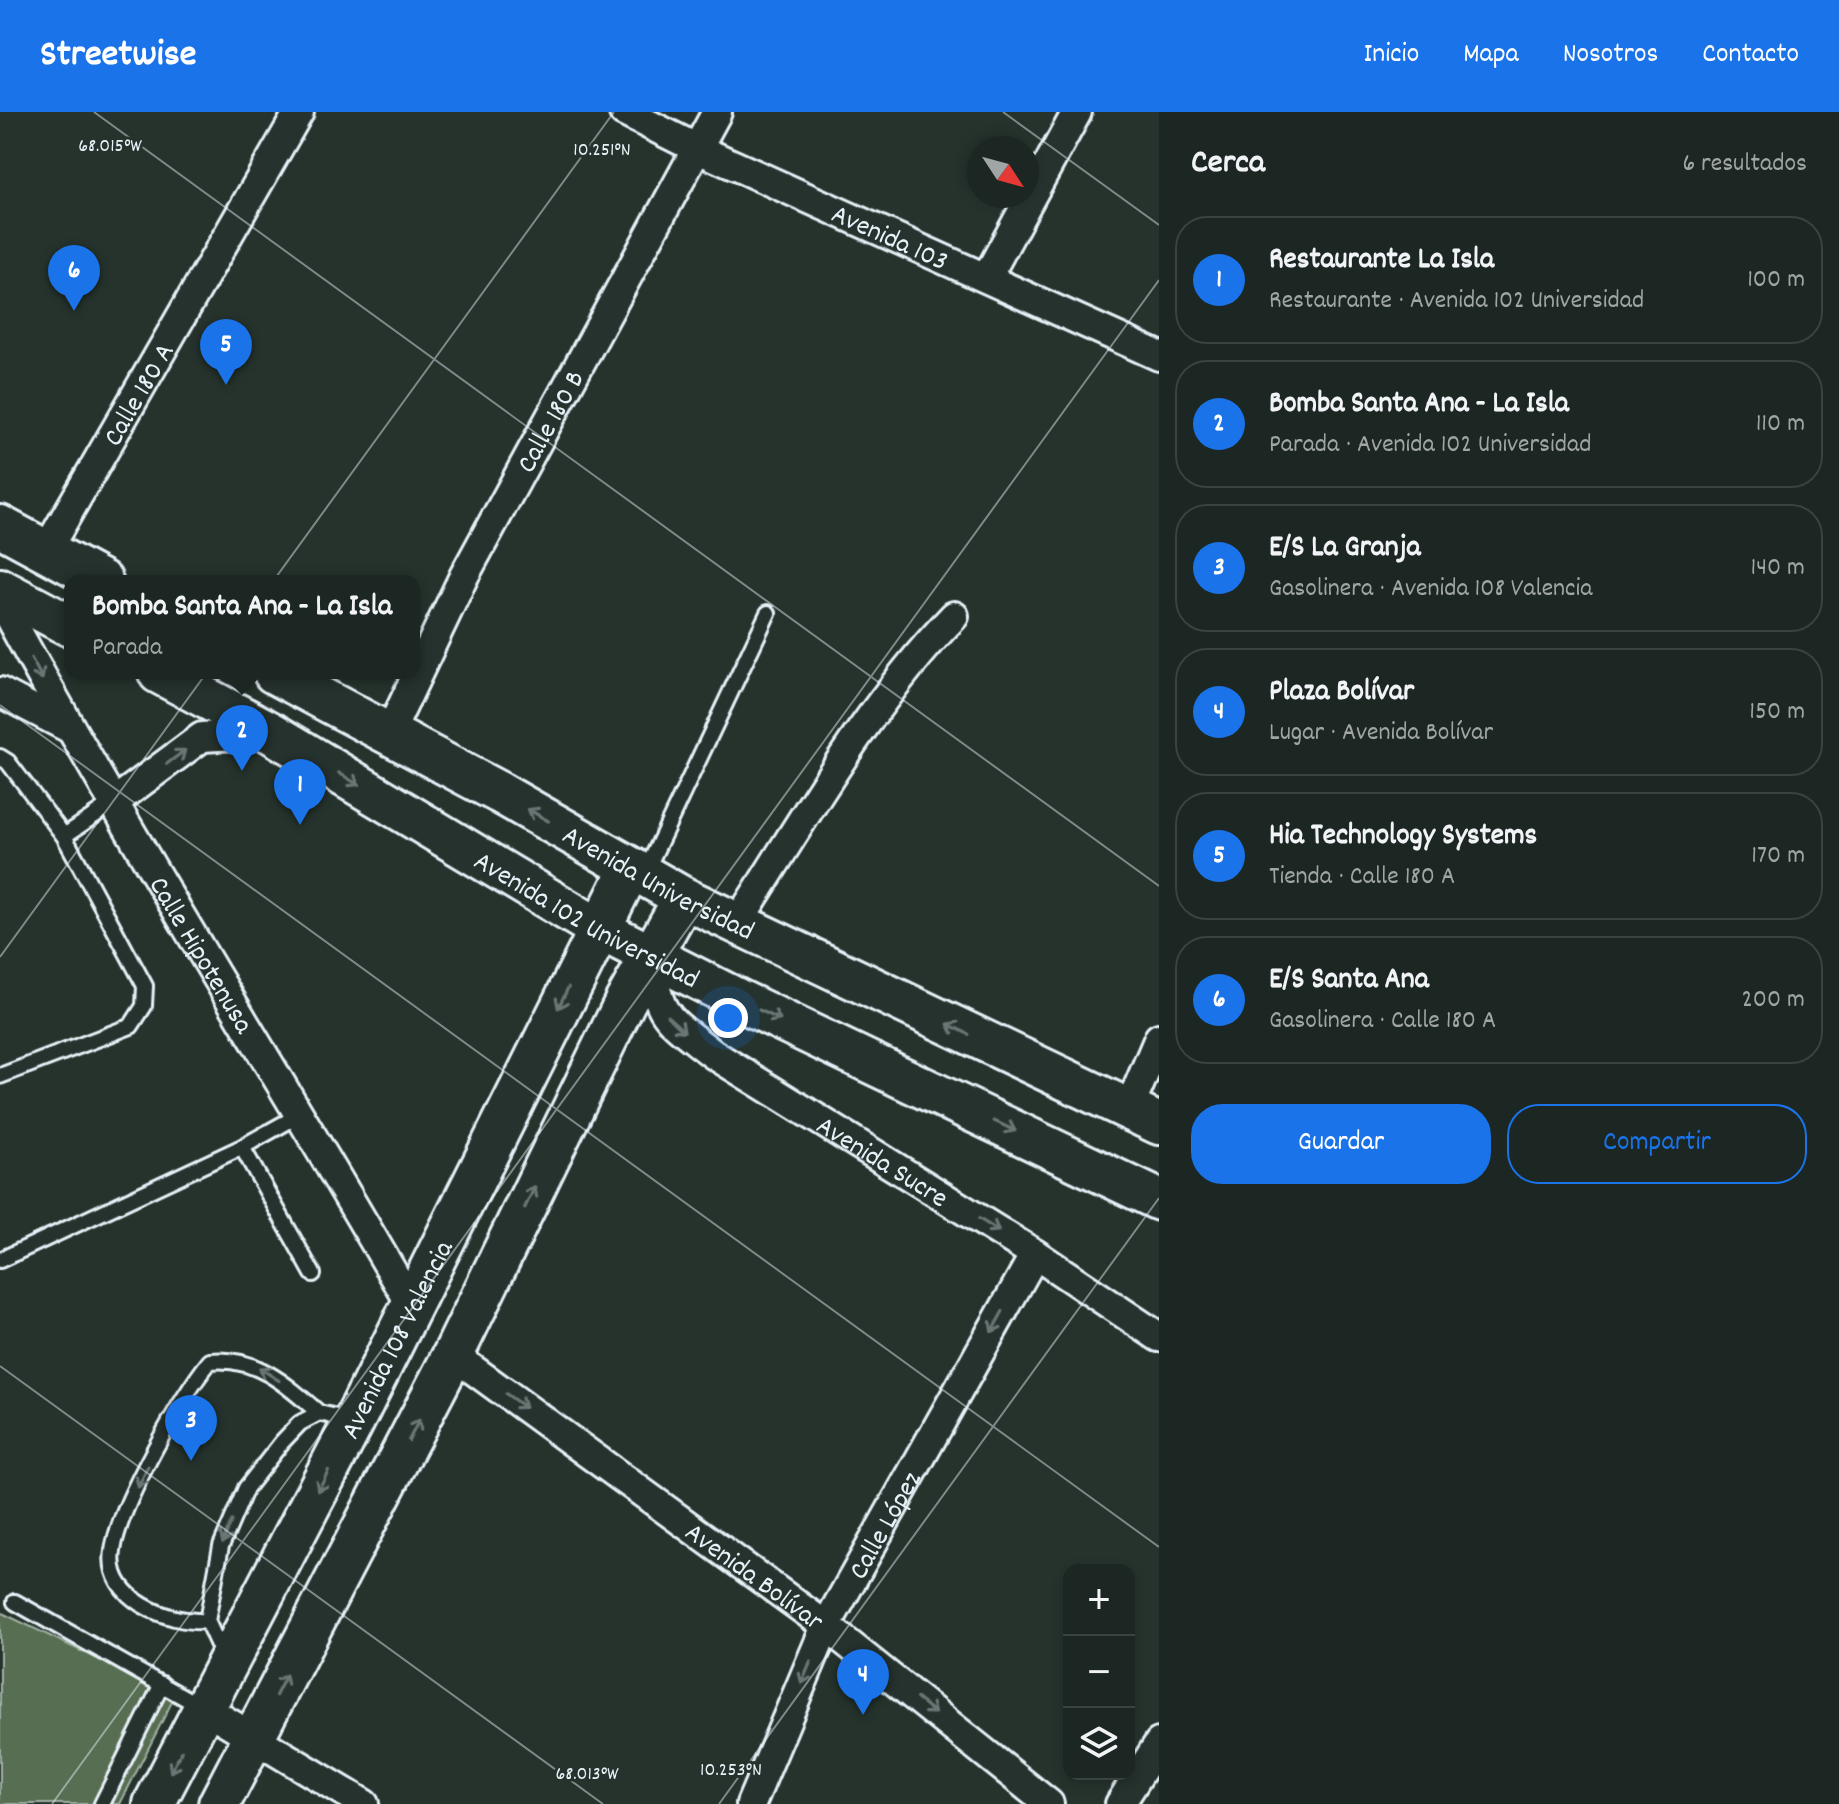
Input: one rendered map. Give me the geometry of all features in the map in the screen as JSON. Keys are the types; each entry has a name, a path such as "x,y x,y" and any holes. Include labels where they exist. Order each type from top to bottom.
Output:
{"main road":[{"path":"0,526 91,575"},
{"path":"0,589 64,623"},
{"name":"Avenida 102 Universidad","path":"170,679 272,733 597,928 1159,1200"},
{"name":"Avenida Universidad","path":"285,679 500,793 684,898 1144,1118"},
{"name":"Avenida 108 Valencia","path":"154,1804 227,1666 336,1417 412,1306 597,928 637,872"},
{"name":"Avenida 108 Valencia","path":"219,1804 453,1355 650,954 684,898"}],"street":[{"name":"Calle 180 A","path":"46,551 299,112"},
{"name":"Avenida 103","path":"624,112 698,149 1159,356"},
{"name":"Calle 180 B","path":"420,669 464,576 717,112"},
{"path":"987,277 1077,112"},
{"name":"Calle Hipotenusa","path":"0,600 69,728 302,1114 412,1306"},
{"path":"737,923 913,658 954,616"},
{"name":"Calle 180 B","path":"389,734 415,679"},
{"path":"0,692 69,728"},
{"path":"113,803 202,737 272,733"},
{"name":"Avenida Sucre","path":"650,954 655,999 669,1020 713,1054 1035,1254 1159,1337"},
{"path":"1144,1118 1159,1038"},
{"name":"Calle López","path":"751,1804 826,1626 1035,1254"},
{"name":"Avenida Bolívar","path":"453,1355 826,1626 1049,1804"},
{"path":"204,1708 364,1804"},
{"path":"1120,1804 1159,1743"}],"lane":[{"path":"637,872 768,613"},
{"path":"0,757 8,762 64,836 145,986 144,1006 131,1026 0,1076"},
{"path":"64,836 113,803"},
{"path":"0,1260 242,1147 302,1114"},
{"path":"242,1147 313,1274"},
{"path":"207,1621 187,1623 156,1615 133,1598 114,1572 112,1552 138,1487 186,1390 210,1361 231,1359 253,1364 336,1417"},
{"path":"227,1666 207,1621 221,1546 246,1488 300,1423 336,1417"},
{"path":"15,1602 204,1708"},
{"path":"102,1804 162,1684"}],"green space":[{"path":"0,1612 175,1696 120,1804 0,1804"}],"place":[{"name":"E/S Santa Ana","path":"74,311"},
{"name":"Hia Technology Systems","path":"226,385"},
{"name":"Bomba Santa Ana - La Isla","path":"242,771"},
{"name":"Restaurante La Isla","path":"300,825"},
{"name":"E/S La Granja","path":"191,1461"},
{"name":"Plaza Bolívar","path":"863,1715"}]}
